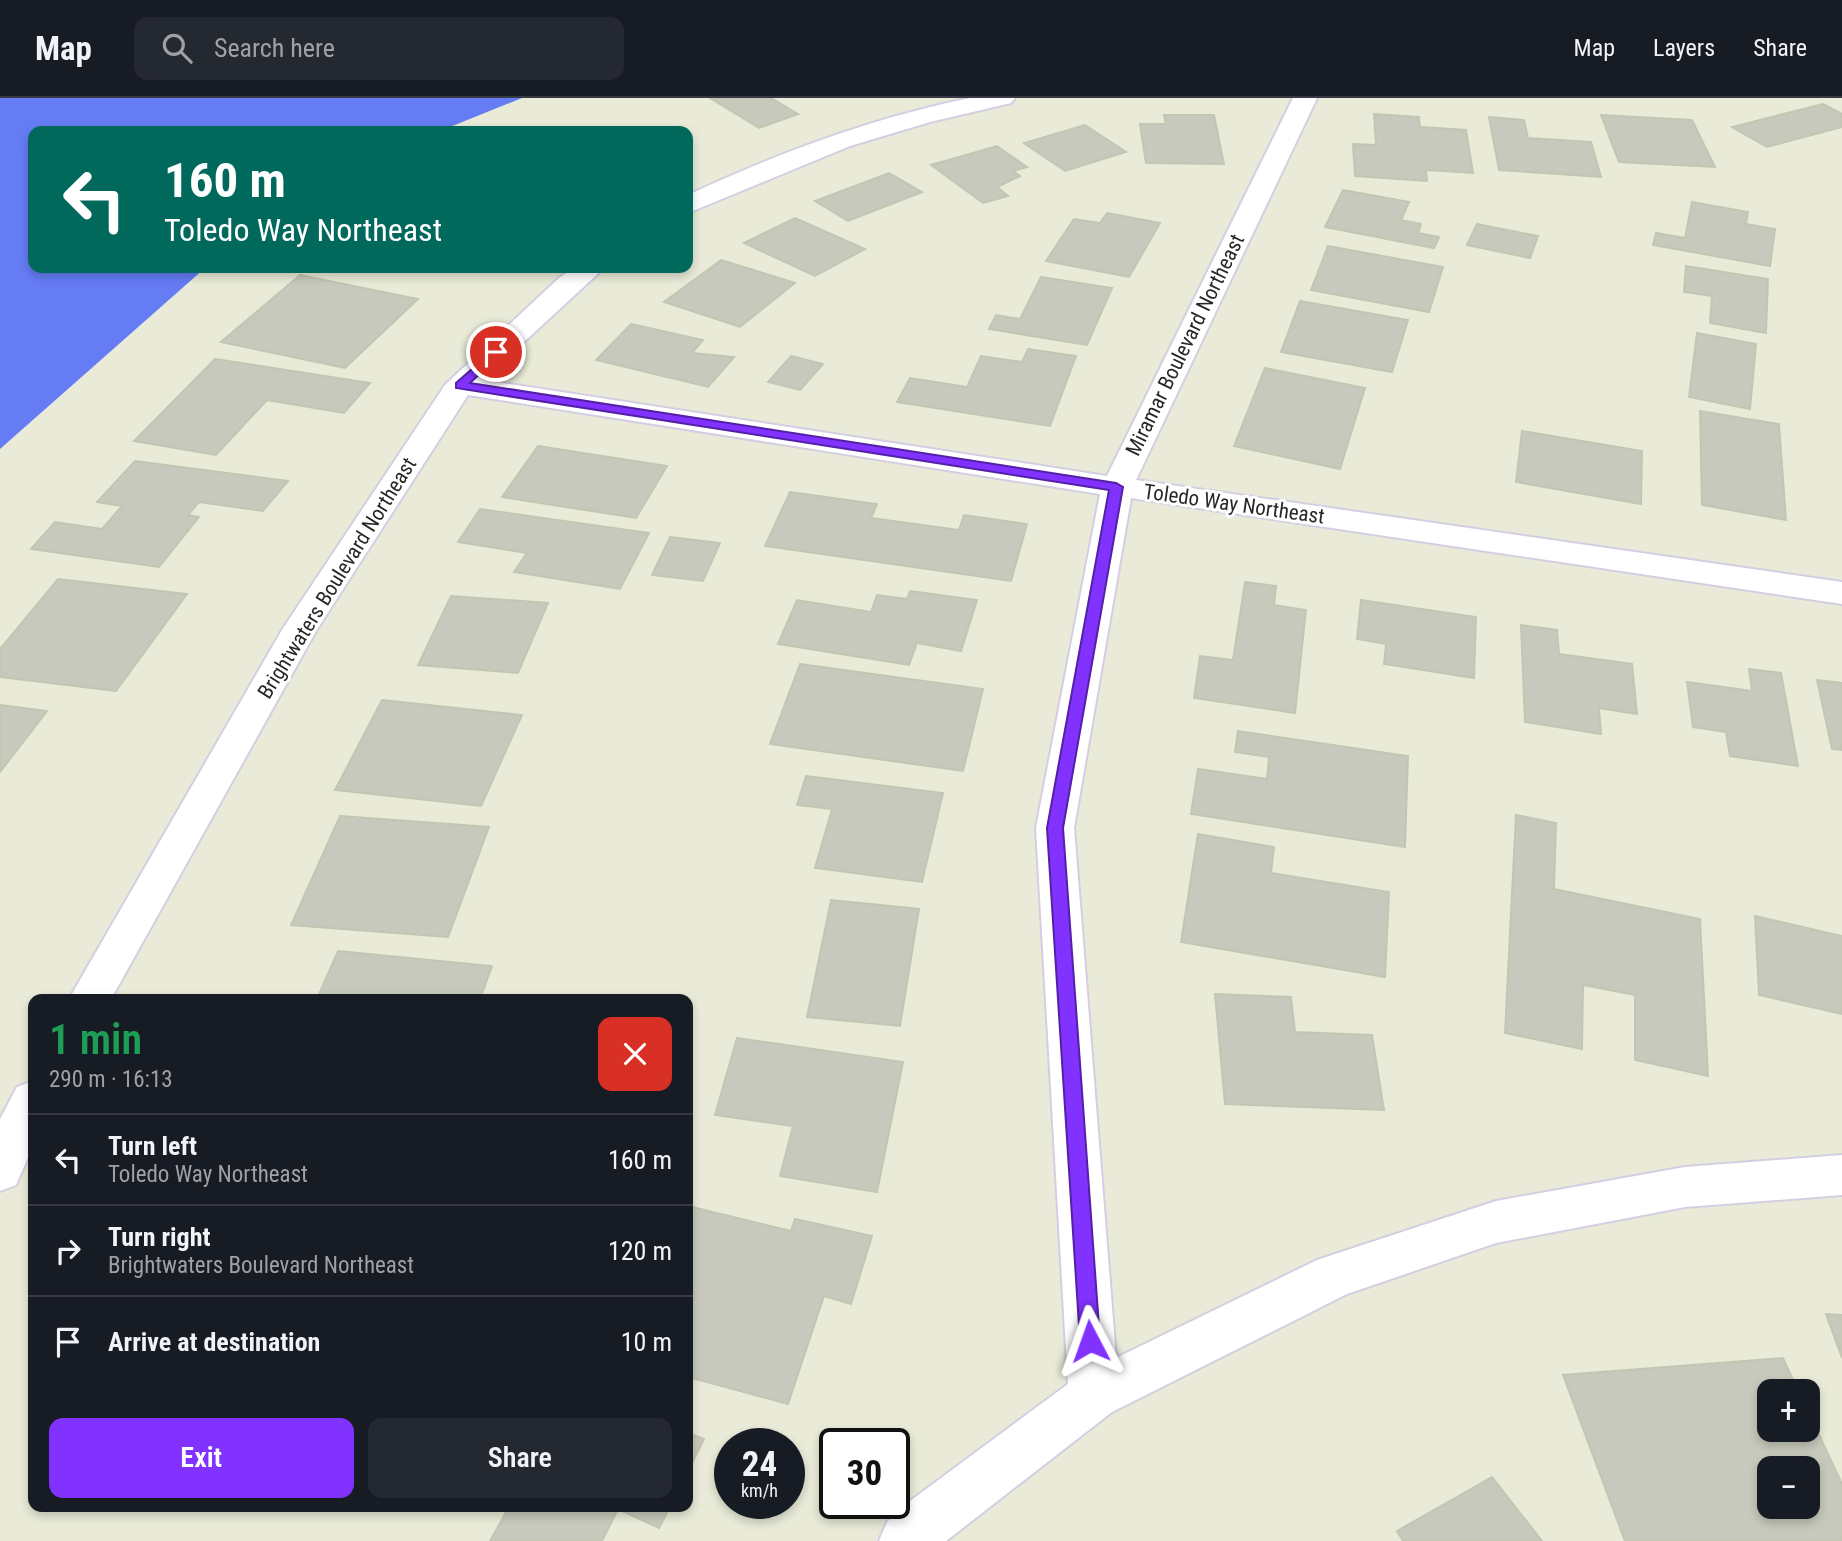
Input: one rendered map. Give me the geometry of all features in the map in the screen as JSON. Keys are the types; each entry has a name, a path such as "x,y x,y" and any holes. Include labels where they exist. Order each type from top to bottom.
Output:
{"street":[{"path":"693,202 747,175 857,134 1003,98"},
{"name":"Miramar Boulevard Northeast","path":"1094,1395 1055,828 1116,487 1305,98"},
{"name":"Brightwaters Boulevard Northeast","path":"93,994 299,630 460,385 584,273"},
{"name":"Toledo Way Northeast","path":"460,385 1116,487 1842,593"},
{"path":"0,1171 28,1109"},
{"path":"906,1541 929,1520 1094,1395 1334,1276 1496,1222 1685,1187 1842,1175"}],"water":[{"path":"0,98 522,98 452,126 28,126 28,273 199,273 0,449"}],"building":[{"path":"710,98 771,98 798,114 759,128"},
{"path":"1823,104 1842,114 1842,127 1767,147 1732,127"},
{"path":"1374,114 1419,117 1420,127 1466,130 1473,173 1426,170 1427,181 1355,176 1353,144 1376,145"},
{"path":"1164,115 1214,115 1224,164 1146,163 1140,124 1166,124"},
{"path":"1601,115 1692,120 1715,167 1619,162"},
{"path":"1489,117 1524,120 1528,138 1591,142 1601,177 1499,170"},
{"path":"1085,125 1126,152 1065,171 1024,143"},
{"path":"997,146 1027,167 1013,171 1020,176 997,187 1008,196 983,203 931,165"},
{"path":"889,173 922,192 848,221 815,201"},
{"path":"1343,190 1409,202 1401,220 1421,224 1418,233 1439,237 1434,248 1325,227"},
{"path":"1692,202 1748,212 1746,224 1775,229 1770,266 1653,245 1656,233 1685,238"},
{"path":"1107,213 1160,223 1129,277 1046,261 1074,219 1100,223"},
{"path":"795,218 865,249 815,276 744,243"},
{"path":"1477,224 1538,236 1530,258 1467,245"},
{"path":"1328,246 1443,267 1429,312 1311,290"},
{"path":"721,260 795,283 740,327 664,302"},
{"path":"1686,266 1768,279 1766,333 1710,323 1712,296 1684,292"},
{"path":"300,275 418,299 345,368 221,342"},
{"path":"1041,277 1112,288 1087,345 989,329 996,315 1020,319"},
{"path":"1300,301 1408,320 1392,372 1281,352"},
{"path":"631,324 703,340 692,353 734,357 708,387 596,360"},
{"path":"1697,333 1756,344 1750,409 1689,397"},
{"path":"1028,349 1076,356 1050,426 897,402 910,378 967,387 981,356 1022,362"},
{"path":"791,356 823,364 800,390 768,382"},
{"path":"215,359 370,383 344,413 267,400 216,455 134,441"},
{"path":"1265,368 1365,388 1340,469 1234,446"},
{"path":"1700,411 1779,424 1786,520 1702,505"},
{"path":"1522,431 1642,451 1641,504 1516,482"},
{"path":"538,446 667,466 636,518 502,497"},
{"path":"135,461 288,481 263,511 199,502 188,515 199,517 159,567 31,549 55,522 102,529 122,506 97,502"},
{"path":"790,492 877,504 871,518 959,530 964,515 1027,524 1011,581 765,546"},
{"path":"480,509 649,533 620,589 514,572 527,553 458,542"},
{"path":"670,537 720,543 703,581 652,575"},
{"path":"58,579 187,594 116,691 0,677 0,649"},
{"path":"1245,582 1276,586 1274,605 1306,610 1295,713 1194,698 1200,656 1233,660"},
{"path":"910,591 977,600 961,651 917,643 909,665 778,644 797,600 871,612 877,595 907,599"},
{"path":"451,596 548,603 518,673 418,665"},
{"path":"1361,600 1476,617 1474,678 1384,664 1386,644 1357,639"},
{"path":"1521,625 1557,630 1559,654 1632,664 1637,714 1599,708 1601,734 1525,722"},
{"path":"800,664 983,689 963,771 770,744"},
{"path":"1749,669 1781,673 1798,766 1730,756 1726,732 1693,727 1687,682 1752,691"},
{"path":"1817,680 1842,683 1842,750 1832,749"},
{"path":"382,700 522,715 481,806 335,790"},
{"path":"0,705 47,711 0,772"},
{"path":"1238,731 1408,756 1405,847 1191,814 1198,769 1267,779 1269,757 1235,752"},
{"path":"806,776 943,793 922,882 815,868 832,809 797,805"},
{"path":"1516,815 1556,823 1554,889 1700,919 1708,1076 1635,1060 1635,995 1583,985 1582,1049 1505,1033"},
{"path":"340,816 489,827 448,937 291,925"},
{"path":"1198,834 1274,847 1271,873 1389,892 1385,977 1181,942"},
{"path":"831,900 919,909 900,1026 807,1017"},
{"path":"1755,916 1842,936 1842,1014 1759,995"},
{"path":"338,951 492,966 482,994 319,994"},
{"path":"1215,994 1291,997 1295,1032 1372,1035 1384,1110 1225,1104"},
{"path":"737,1038 903,1062 877,1192 780,1176 793,1126 715,1115"},
{"path":"693,1207 791,1231 795,1219 872,1236 851,1304 824,1296 788,1404 693,1378"},
{"path":"1826,1314 1842,1315 1842,1358"},
{"path":"1783,1358 1793,1379 1757,1379 1757,1442 1820,1442 1820,1437 1842,1484 1842,1541 1625,1541 1563,1375"},
{"path":"693,1435 704,1439 693,1461"},
{"path":"1492,1477 1542,1541 1403,1541 1397,1531"},
{"path":"506,1512 616,1512 602,1541 490,1541"},
{"path":"624,1512 667,1512 659,1528"}],"route":[{"path":"496,352 460,385 1116,487 1055,828 1090,1341"}]}
